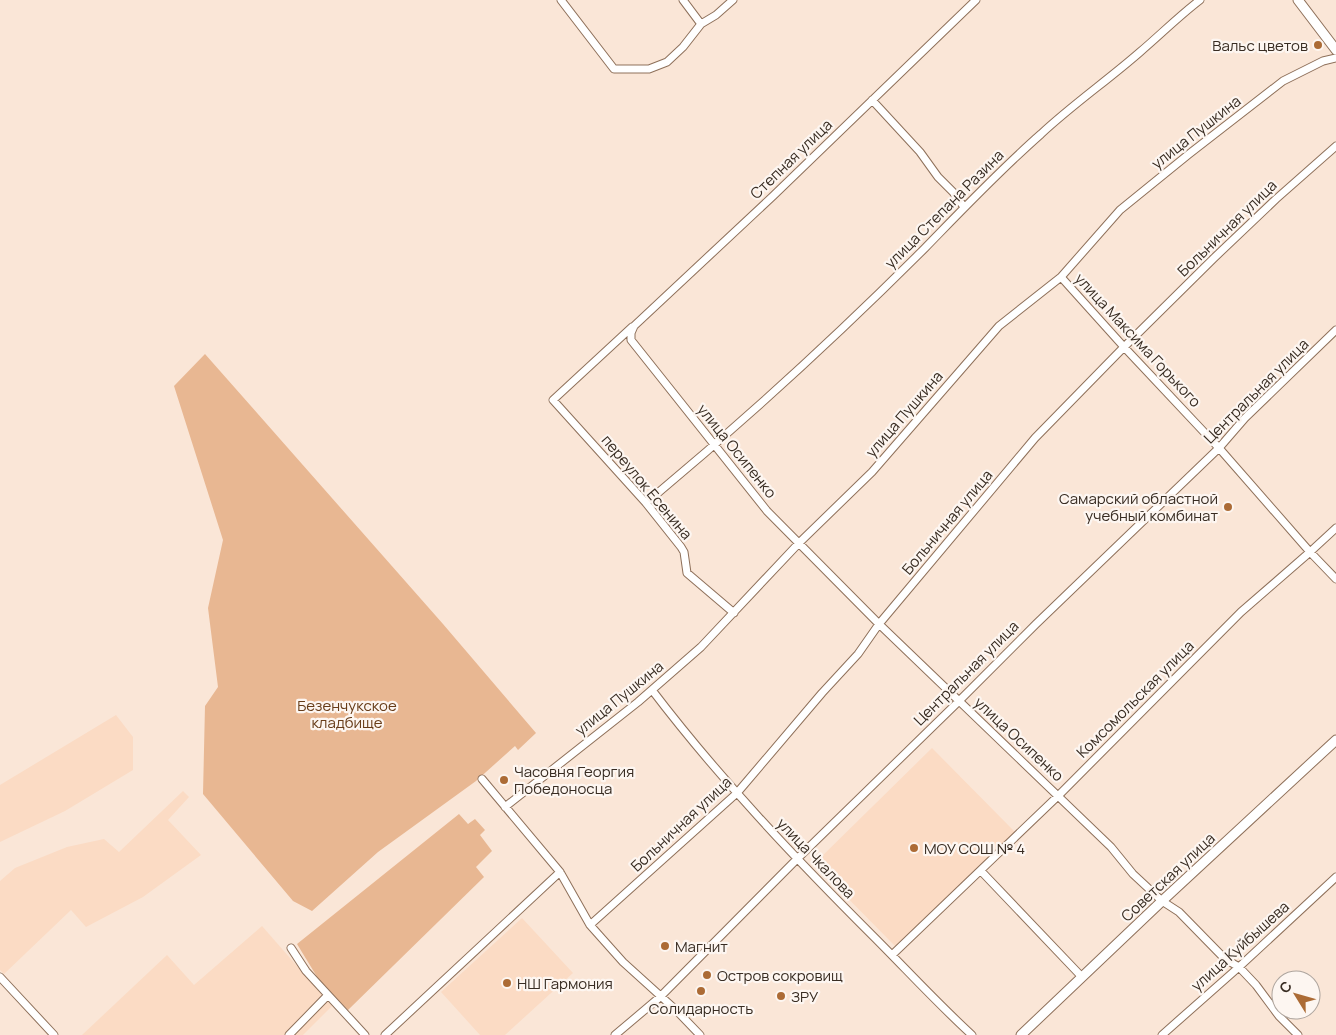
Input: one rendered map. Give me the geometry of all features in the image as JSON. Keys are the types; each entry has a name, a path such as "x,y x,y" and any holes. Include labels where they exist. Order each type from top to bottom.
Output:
{"street":[{"path":"561,0 614,69 649,69 667,62 683,47 701,24 716,15 733,0"},
{"path":"683,0 701,24"},
{"name":"Степная улица","path":"553,400 773,196 976,0"},
{"name":"улица Степана Разина","path":"646,503 715,446 870,301 1041,133 1200,0"},
{"path":"1298,0 1336,50"},
{"name":"улица Пушкина","path":"505,808 652,690 701,647 799,543 872,472 999,326 1061,277 1120,210 1283,81 1323,61 1336,58"},
{"path":"872,100 920,152 938,177 953,192 964,207"},
{"name":"Больничная улица","path":"590,925 737,793 822,693 858,654 879,624 1035,438 1124,347 1276,199 1336,146"},
{"name":"улица Максима Горького","path":"1061,277 1219,448 1336,579"},
{"name":"улица Осипенко","path":"634,326 631,333 632,340 767,511 879,624 1112,847 1133,874 1162,901 1179,912 1225,958 1239,967 1256,985 1279,1016 1298,1035"},
{"name":"Центральная улица","path":"615,1035 660,997 796,859 1219,448 1245,418 1336,330"},
{"name":"переулок Есенина","path":"553,400 646,503 684,552 687,573 734,613"},
{"name":"Комсомольская улица","path":"892,955 1059,795 1241,612 1336,528"},
{"name":"улица Чкалова","path":"652,690 737,793 796,859 940,1006 972,1035"},
{"name":"Советская улица","path":"1021,1035 1336,740"},
{"path":"482,779 560,872 590,925 623,962 676,1010 700,1035"},
{"path":"981,871 1082,977"},
{"path":"385,1035 560,872"},
{"name":"улица Куйбышева","path":"1162,1035 1336,877"},
{"path":"291,948 306,971 365,1035"},
{"path":"0,977 54,1035"},
{"path":"289,1035 328,995"}],"shaded area":[{"path":"116,715 133,737 133,770 65,811 0,842 0,785"},
{"name":"МОУ СОШ № 4","path":"932,748 1015,832 896,947 814,864"},
{"path":"183,791 189,797 168,820 201,855 143,897 86,927 71,910 4,974 0,970 0,881 15,868 67,847 104,839 119,852"},
{"name":"НШ Гармония","path":"522,918 573,973 505,1035 480,1035 441,992"},
{"path":"262,926 332,1006 303,1035 82,1035 167,955 194,985"}],"green space":[{"name":"Безенчукское кладбище","path":"205,354 443,624 536,733 518,750 515,746 476,781 378,852 312,911 293,901 203,794 205,706 218,687 208,608 223,540 174,386"},
{"path":"459,814 468,824 475,819 485,830 480,835 492,851 476,867 484,877 348,1010 319,980 297,944"}],"place":[{"name":"Вальс цветов","path":"1318,45"},
{"name":"Самарский областной учебный комбинат","path":"1228,507"},
{"name":"Часовня Георгия Победоносца","path":"504,780"},
{"name":"МОУ СОШ № 4","path":"914,848"},
{"name":"Магнит","path":"665,946"},
{"name":"Остров сокровищ","path":"707,975"},
{"name":"НШ Гармония","path":"507,983"},
{"name":"Солидарность","path":"701,991"},
{"name":"ЗРУ","path":"781,996"}]}
